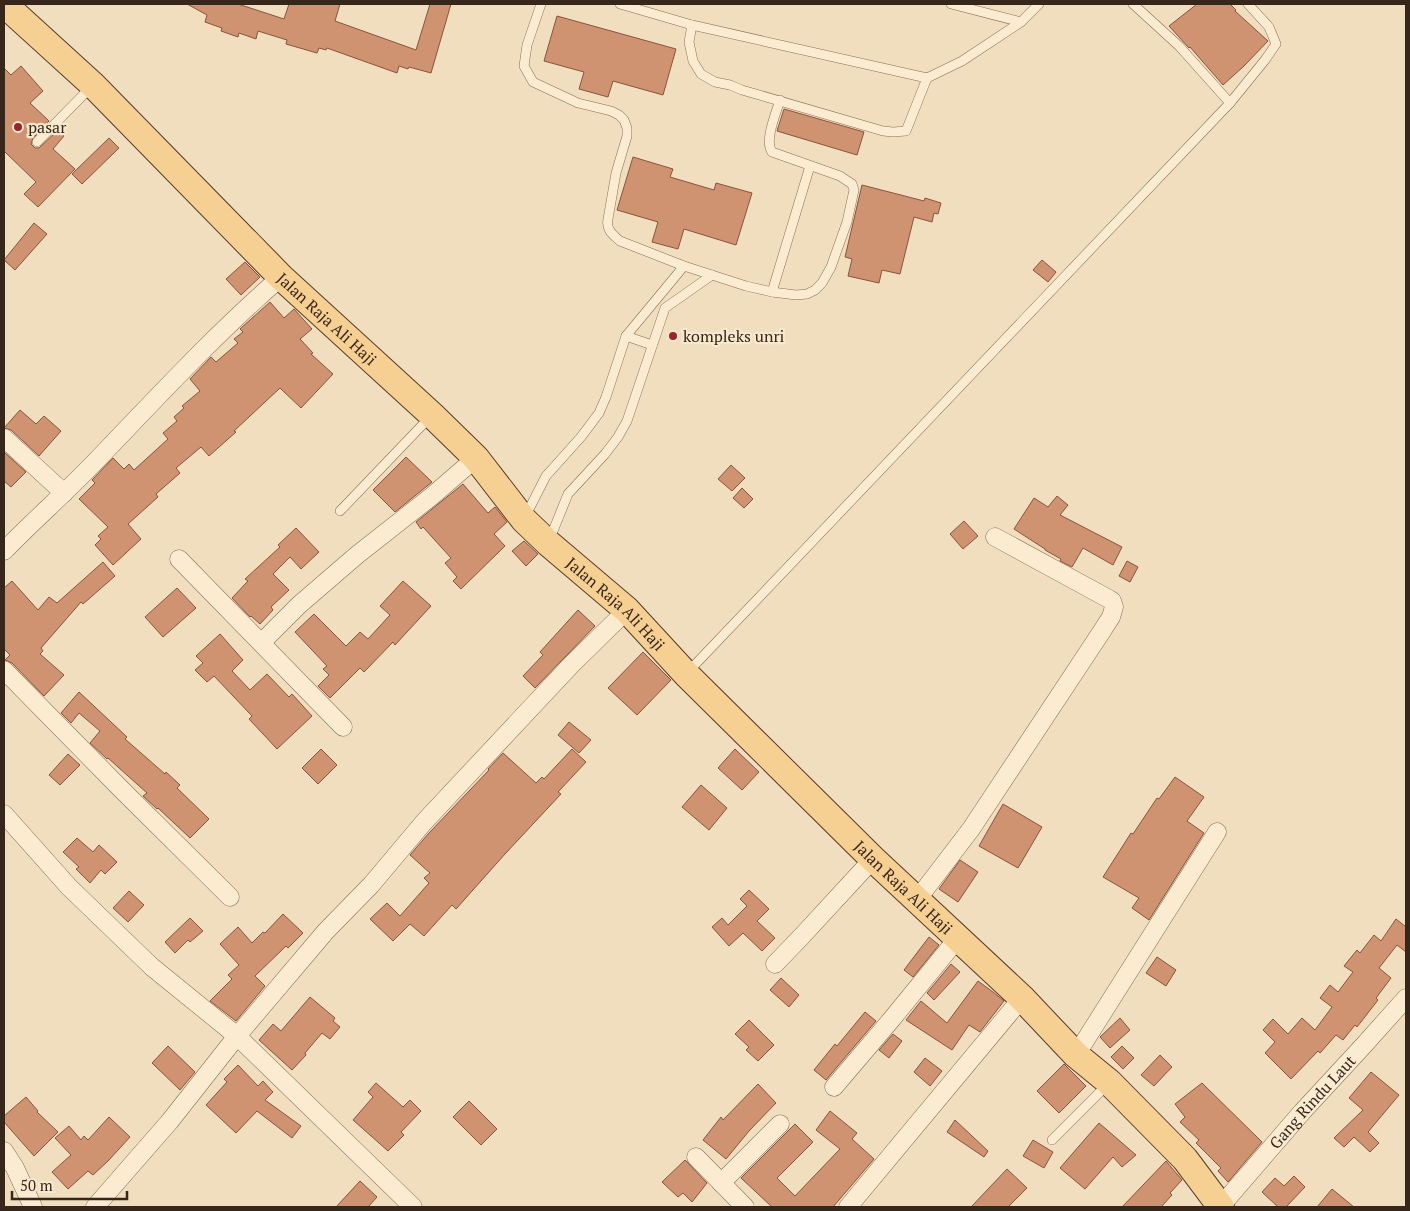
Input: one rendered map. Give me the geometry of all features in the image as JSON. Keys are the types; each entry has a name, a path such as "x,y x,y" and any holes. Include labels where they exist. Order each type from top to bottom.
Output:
{"main road":[{"name":"Jalan Raja Ali Haji","path":"4,4 92,85 281,278 432,415 476,458 524,520 627,610 686,674 873,859 1022,998 1076,1055 1110,1082 1185,1159 1220,1207"}],"street":[{"path":"4,551 64,493 244,309 281,278"},
{"path":"4,438 64,493"},
{"path":"261,643 306,599 357,555 432,496 476,458"},
{"path":"916,901 971,829 1004,780 1111,617 1114,607 1109,599 995,537"},
{"path":"179,559 343,727"},
{"path":"95,1207 170,1121 237,1036 326,931 371,885 424,822 571,665 627,610"},
{"path":"4,670 230,898"},
{"path":"4,814 69,887 152,967 237,1036 413,1207"},
{"path":"1076,1055 1218,832"},
{"path":"775,964 873,859"},
{"path":"834,1087 958,938"},
{"path":"848,1207 1022,998"},
{"name":"Gang Rindu Laut","path":"1220,1207 1302,1112 1406,998"},
{"path":"721,1182 780,1124"},
{"path":"4,1150 15,1168 33,1207"},
{"path":"696,1157 745,1207"}],"lane":[{"path":"541,4 528,45 524,66 533,82 578,103 611,110 624,120 627,128 627,136 616,173 607,225 609,230 620,241 684,266 746,286 772,292 796,295 807,294 815,290 822,283 831,267 847,222 854,190 852,184 840,176 770,150 769,138 780,100"},
{"path":"620,4 692,25 927,78 962,61 1021,22 1039,4"},
{"path":"952,4 1021,22"},
{"path":"1133,4 1179,46 1230,103"},
{"path":"686,674 1230,103 1276,44 1269,27 1248,4"},
{"path":"692,25 689,42 693,60 701,74 715,82 882,130 893,132 906,130 927,78"},
{"path":"37,142 92,85"},
{"path":"772,292 810,166"},
{"path":"524,520 546,476 582,437 599,413 606,398 626,336 684,266"},
{"path":"548,542 568,494 605,454 627,421 665,308 712,274"},
{"path":"626,336 652,345"},
{"path":"340,511 432,415"},
{"path":"1052,1140 1110,1082"}],"building":[{"path":"187,4 238,4 284,19 289,4 340,4 335,21 416,50 430,4 451,4 431,73 399,66 397,73 327,48 326,50 319,48 317,53 286,44 287,40 258,31 256,39 239,33 238,37 221,31 222,28 205,22 207,15"},
{"path":"1197,4 1230,4 1235,11 1268,41 1223,85 1169,26"},
{"path":"557,16 676,49 663,95 613,81 608,97 579,89 584,72 544,61"},
{"path":"21,66 43,91 30,103 49,121 33,138 31,144 35,148 39,148 58,130 64,136 53,149 75,169 38,207 24,194 36,182 4,151 4,68 11,75"},
{"path":"784,109 864,132 857,155 777,131"},
{"path":"109,138 119,148 82,184 72,174"},
{"path":"633,157 673,169 670,177 714,190 716,183 752,193 736,245 684,229 678,249 652,242 658,222 617,210"},
{"path":"862,185 924,201 925,198 941,203 938,214 934,213 932,222 914,217 900,274 882,270 879,283 848,276 852,259 845,257"},
{"path":"34,223 47,234 15,270 4,260"},
{"path":"1042,260 1056,272 1048,282 1033,270"},
{"path":"245,262 260,277 241,295 226,279"},
{"path":"270,302 284,318 294,309 312,329 300,339 313,353 311,354 333,374 301,408 280,388 209,456 201,447 176,468 180,473 156,494 158,497 128,524 141,539 113,565 95,545 101,539 98,536 108,527 79,499 95,483 92,480 113,458 124,469 129,464 134,470 168,439 163,433 177,421 174,417 184,408 182,406 200,391 190,379 211,357 216,362 238,343 234,339 243,332 240,329"},
{"path":"20,410 36,424 44,416 61,431 39,456 11,430 4,428"},
{"path":"4,452 26,472 11,487 4,481"},
{"path":"406,457 432,482 395,512 373,490"},
{"path":"731,465 745,478 732,491 718,479"},
{"path":"463,484 488,513 495,507 507,522 494,534 505,546 461,589 453,581 457,577 445,563 451,558 423,527 421,529 416,522"},
{"path":"742,488 753,499 744,508 733,498"},
{"path":"1057,496 1068,505 1060,515 1122,547 1113,565 1083,548 1072,567 1060,561 1061,559 1014,529 1034,498 1048,507"},
{"path":"964,521 978,536 963,549 950,534"},
{"path":"296,528 319,552 301,569 290,557 273,574 289,590 271,607 273,610 260,624 250,617 232,598 248,581 245,579 280,547 278,545"},
{"path":"524,541 538,554 526,566 512,551"},
{"path":"1127,561 1138,567 1130,582 1119,576"},
{"path":"103,562 115,576 83,604 81,602 41,648 43,651 40,654 64,675 44,696 12,663 5,660 10,655 4,649 4,588 12,581 38,610 49,597 57,603"},
{"path":"403,581 431,606 395,645 393,642 364,672 360,668 330,698 318,686 329,675 323,669 327,666 295,632 314,614 346,646 360,632 368,639 390,615 380,606"},
{"path":"177,588 196,608 163,637 145,617"},
{"path":"578,610 595,626 535,688 523,676 543,655 540,652"},
{"path":"220,634 243,660 232,671 250,690 267,674 289,697 292,694 312,716 277,749 249,719 252,716 214,676 207,682 195,670 203,663 196,656"},
{"path":"643,652 671,680 637,715 608,688"},
{"path":"79,692 127,737 125,739 180,785 177,788 209,819 190,838 143,796 147,793 90,743 100,731 79,713 71,723 61,713"},
{"path":"569,722 591,740 579,753 558,735"},
{"path":"321,749 337,765 318,784 302,768"},
{"path":"572,749 586,762 558,792 561,794 456,909 452,905 424,936 410,924 393,941 370,919 387,903 400,916 429,883 424,878 430,873 410,855 503,753 536,783 542,777 544,779"},
{"path":"735,749 759,772 742,790 718,768"},
{"path":"68,754 80,765 60,785 49,775"},
{"path":"1175,777 1204,797 1187,821 1204,833 1149,920 1132,908 1139,898 1103,877 1131,833 1133,834 1157,798 1159,799"},
{"path":"701,785 727,808 709,830 682,807"},
{"path":"1003,804 1042,827 1018,868 979,846"},
{"path":"77,838 93,852 99,845 117,862 105,874 101,870 90,883 76,869 79,867 63,852"},
{"path":"960,860 978,872 958,902 939,889"},
{"path":"749,890 769,909 757,921 775,938 762,951 743,933 729,946 712,927 722,918 728,925 747,906 740,899"},
{"path":"129,891 144,905 128,922 113,908"},
{"path":"283,914 303,933 288,948 286,946 255,976 265,986 236,1021 210,1001 232,979 228,975 239,965 220,944 238,927 252,943 263,932 265,933"},
{"path":"190,918 203,931 190,942 188,940 175,953 165,942"},
{"path":"1396,919 1406,927 1406,952 1397,945 1379,968 1391,978 1376,998 1378,1000 1357,1027 1355,1025 1343,1040 1336,1035 1320,1053 1318,1051 1291,1079 1265,1053 1275,1042 1263,1030 1273,1019 1288,1034 1302,1018 1315,1030 1332,1007 1320,998 1330,985 1338,992 1353,972 1344,966 1357,950 1360,953 1374,935 1381,941"},
{"path":"929,937 939,945 913,977 904,970"},
{"path":"1157,957 1176,970 1166,986 1146,973"},
{"path":"951,964 960,972 934,1000 927,993"},
{"path":"781,978 799,995 789,1007 770,990"},
{"path":"978,981 1004,1001 980,1032 969,1025 952,1050 906,1020 921,1001 947,1023"},
{"path":"310,997 335,1018 333,1021 340,1027 330,1039 322,1033 292,1070 259,1040 273,1024 281,1031"},
{"path":"865,1012 876,1021 826,1080 814,1070"},
{"path":"1120,1018 1130,1030 1110,1048 1100,1037"},
{"path":"749,1020 774,1045 758,1061 746,1050 749,1047 735,1034"},
{"path":"893,1034 902,1041 889,1058 879,1050"},
{"path":"168,1046 195,1072 180,1090 152,1063"},
{"path":"1122,1046 1134,1058 1123,1069 1111,1057"},
{"path":"1160,1055 1172,1067 1154,1086 1141,1075"},
{"path":"925,1058 942,1071 930,1086 914,1072"},
{"path":"1064,1064 1086,1086 1059,1113 1037,1091"},
{"path":"238,1065 258,1086 263,1081 273,1092 265,1100 301,1126 292,1138 257,1111 236,1133 206,1105 227,1082 224,1079"},
{"path":"1371,1072 1399,1095 1368,1132 1379,1143 1370,1152 1354,1137 1344,1147 1334,1138 1363,1110 1349,1098"},
{"path":"376,1083 403,1107 410,1100 421,1111 401,1132 404,1135 388,1151 353,1120 373,1097 368,1092"},
{"path":"1202,1083 1262,1142 1228,1182 1218,1171 1221,1168 1196,1143 1199,1140 1180,1122 1185,1117 1175,1104"},
{"path":"758,1084 776,1103 726,1159 703,1140 721,1117 723,1120"},
{"path":"26,1097 37,1112 58,1132 34,1156 4,1122 4,1116"},
{"path":"469,1101 497,1129 481,1145 453,1117"},
{"path":"830,1111 857,1133 852,1139 874,1159 833,1207 772,1207 741,1178 795,1124 813,1142 777,1178 795,1196 840,1149 816,1130"},
{"path":"109,1117 130,1137 93,1175 88,1171 68,1189 52,1172 71,1155 55,1138 69,1126 81,1140 84,1136 88,1140"},
{"path":"955,1120 988,1151 984,1157 947,1132"},
{"path":"1099,1123 1136,1155 1122,1167 1113,1157 1085,1189 1060,1168"},
{"path":"1033,1140 1053,1152 1044,1168 1023,1156"},
{"path":"685,1160 707,1183 692,1202 683,1193 678,1197 662,1182"},
{"path":"1166,1161 1182,1180 1161,1207 1122,1207"},
{"path":"1007,1169 1027,1188 1008,1207 971,1207"},
{"path":"1294,1176 1305,1187 1286,1207 1278,1207 1262,1192 1275,1178 1284,1186"},
{"path":"360,1181 377,1197 368,1207 336,1207"},
{"path":"1332,1189 1354,1207 1317,1207"}],"place":[{"name":"pasar","path":"18,127"},
{"name":"kompleks unri","path":"673,336"}]}
